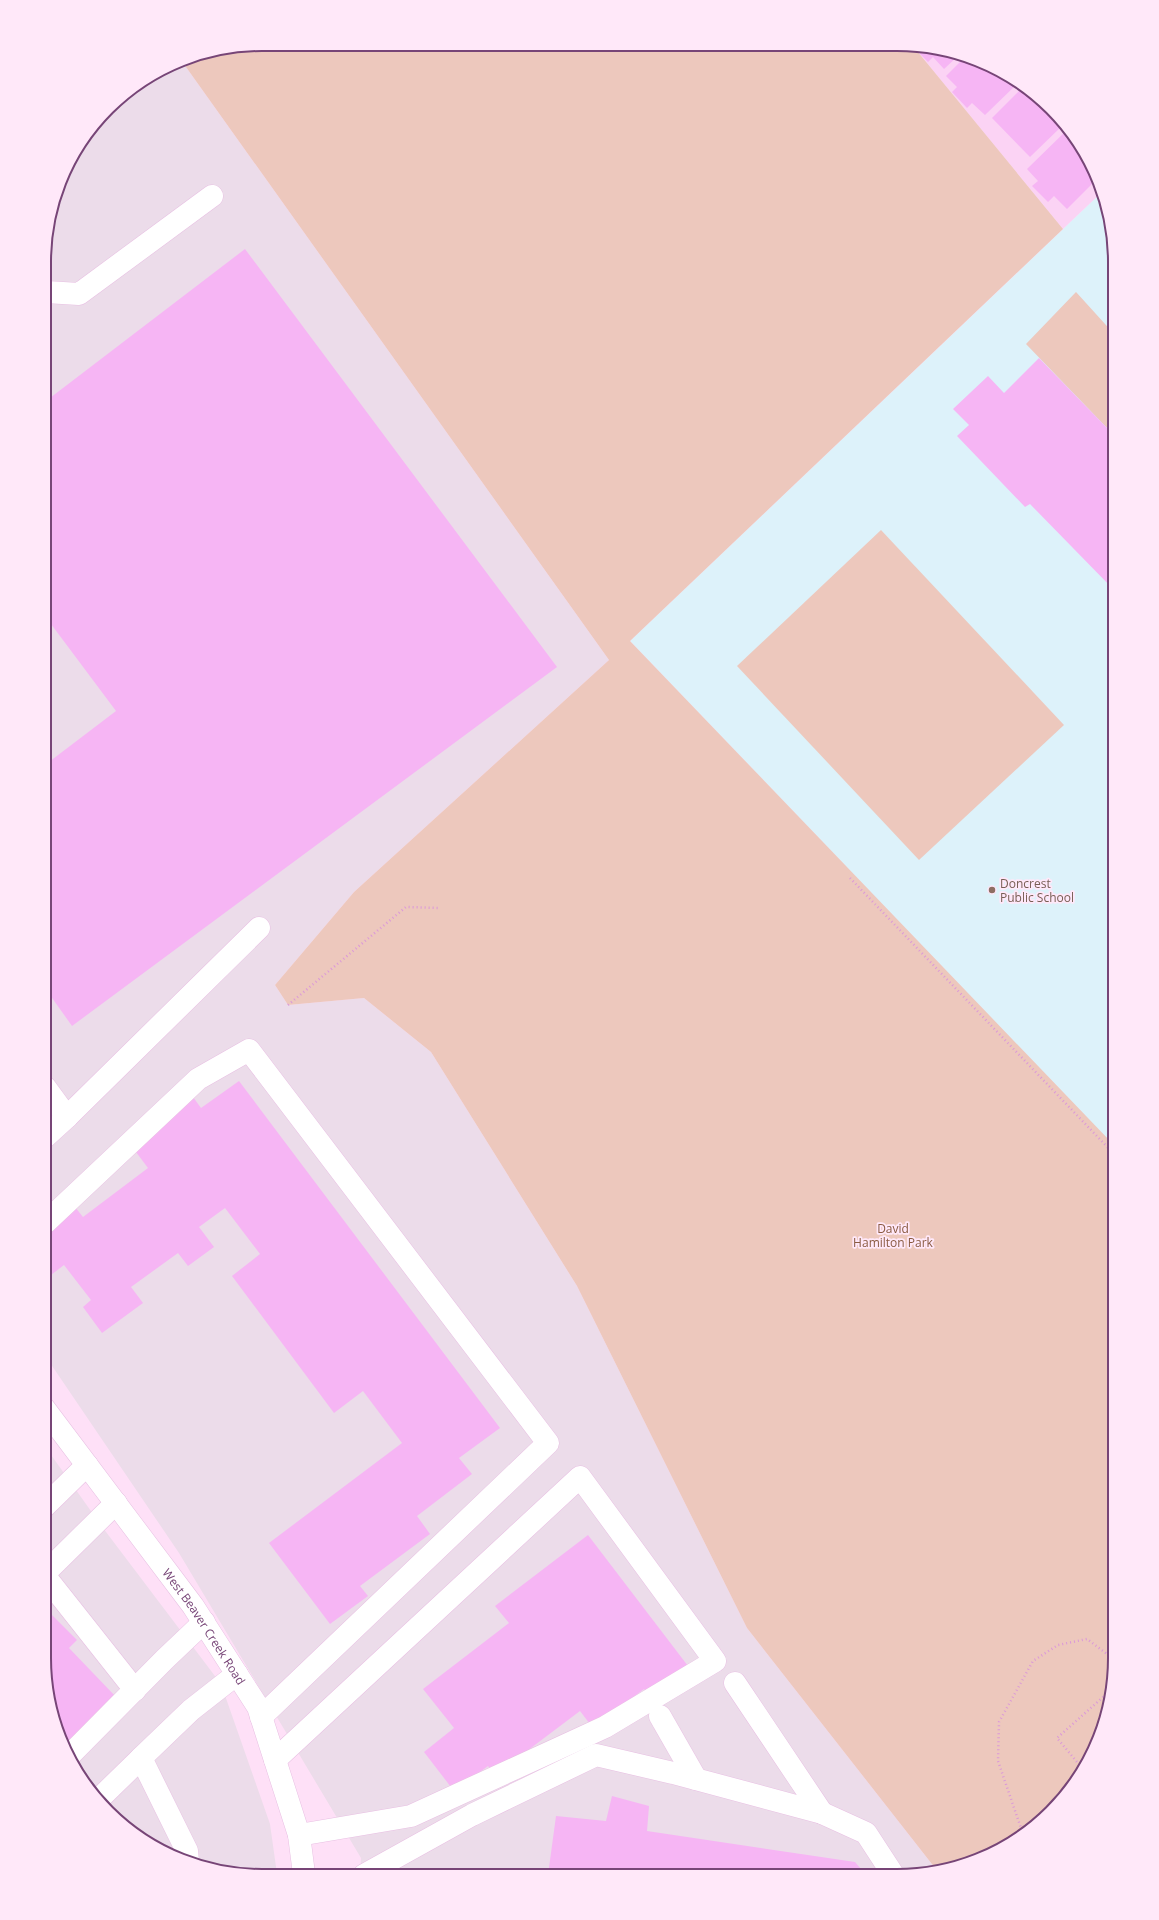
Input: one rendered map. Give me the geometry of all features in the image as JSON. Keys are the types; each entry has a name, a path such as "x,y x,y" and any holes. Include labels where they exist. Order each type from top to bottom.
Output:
{"street":[{"path":"51,292 79,294 212,196"},
{"path":"51,1132 67,1118 258,928"},
{"path":"51,1217 198,1079 249,1050 548,1443 261,1717"},
{"path":"51,1095 67,1118"},
{"name":"West Beaver Creek Road","path":"51,1417 194,1606 258,1707 299,1835 303,1869"},
{"path":"51,1500 87,1465"},
{"path":"275,1760 580,1477 715,1661 605,1727 411,1816 299,1835"},
{"path":"51,1568 116,1503"},
{"path":"51,1584 135,1690"},
{"path":"73,1752 165,1659 204,1622"},
{"path":"102,1796 191,1710 237,1674"},
{"path":"735,1683 822,1813"},
{"path":"660,1716 696,1778"},
{"path":"373,1869 472,1815 596,1755 696,1778 822,1813 866,1833 889,1869"},
{"path":"141,1758 187,1855"}],"path":[{"path":"850,878 1108,1148"},
{"path":"288,1005 406,907 439,908"},
{"path":"1021,1828 998,1761 998,1722 1032,1661 1058,1645 1087,1639 1108,1655"},
{"path":"1079,1764 1057,1738 1104,1696"}],"shaded area":[{"path":"918,52 938,55 965,62 1002,79 1036,103 1056,123 1080,157 1098,196 1063,229"},
{"path":"185,66 609,660 354,892 275,985 288,1005 364,998 431,1052 577,1286 747,1628 933,1866 910,1869 360,1869 361,1858 179,1553 51,1364 51,249 55,221 62,194 79,157 103,123 123,103 145,87 157,79"},
{"name":"Doncrest Public School","path":"1098,196 1104,221 1108,249 1108,1140 630,641"},
{"path":"51,1455 103,1528 221,1684 270,1824 276,1869 249,1869 221,1865 194,1858 157,1841 123,1817 103,1797 79,1763 62,1726 55,1699 51,1671"}],"green space":[{"name":"David Hamilton Park","path":"249,51 918,52 1063,229 630,641 1108,1139 1108,1671 1104,1699 1097,1726 1086,1751 1080,1763 1056,1797 1036,1817 1014,1833 1002,1841 965,1858 933,1866 747,1628 577,1286 431,1052 364,998 288,1005 275,985 354,892 609,660 185,66 221,55"},
{"path":"1076,292 1108,327 1108,429 1026,344"},
{"path":"881,530 1064,725 919,860 737,666"}],"building":[{"path":"918,52 955,59 944,69 933,57 928,62"},
{"path":"961,61 990,73 1014,87 985,115 972,103 967,108 952,92 957,87 946,76"},
{"path":"1019,91 1036,103 1060,128 1030,157 992,118"},
{"path":"1064,133 1080,157 1093,183 1067,209 1054,196 1048,202 1032,186 1038,181 1027,169"},
{"path":"245,249 557,667 72,1026 51,996 51,760 116,711 51,624 51,397"},
{"path":"1039,358 1108,429 1108,584 1030,504 1025,507 957,436 969,425 953,409 988,376 1004,393"},
{"path":"239,1081 500,1428 459,1458 472,1474 417,1516 430,1534 360,1586 368,1596 330,1624 269,1543 402,1443 363,1391 334,1413 232,1276 260,1254 225,1208 199,1227 214,1247 188,1266 178,1253 131,1287 143,1303 102,1333 83,1307 91,1300 64,1265 51,1275 51,1225 75,1207 83,1217 148,1168 130,1144 193,1097 201,1108"},
{"path":"588,1535 688,1666 649,1696 644,1689 593,1728 580,1711 495,1775 488,1766 454,1791 424,1752 454,1728 423,1689 509,1623 495,1606"},
{"path":"51,1614 77,1640 69,1648 116,1697 69,1742 58,1712 51,1671"},
{"path":"612,1796 649,1806 647,1831 855,1862 861,1869 549,1869 556,1816 606,1821"}],"place":[{"name":"Doncrest Public School","path":"992,890"}]}
